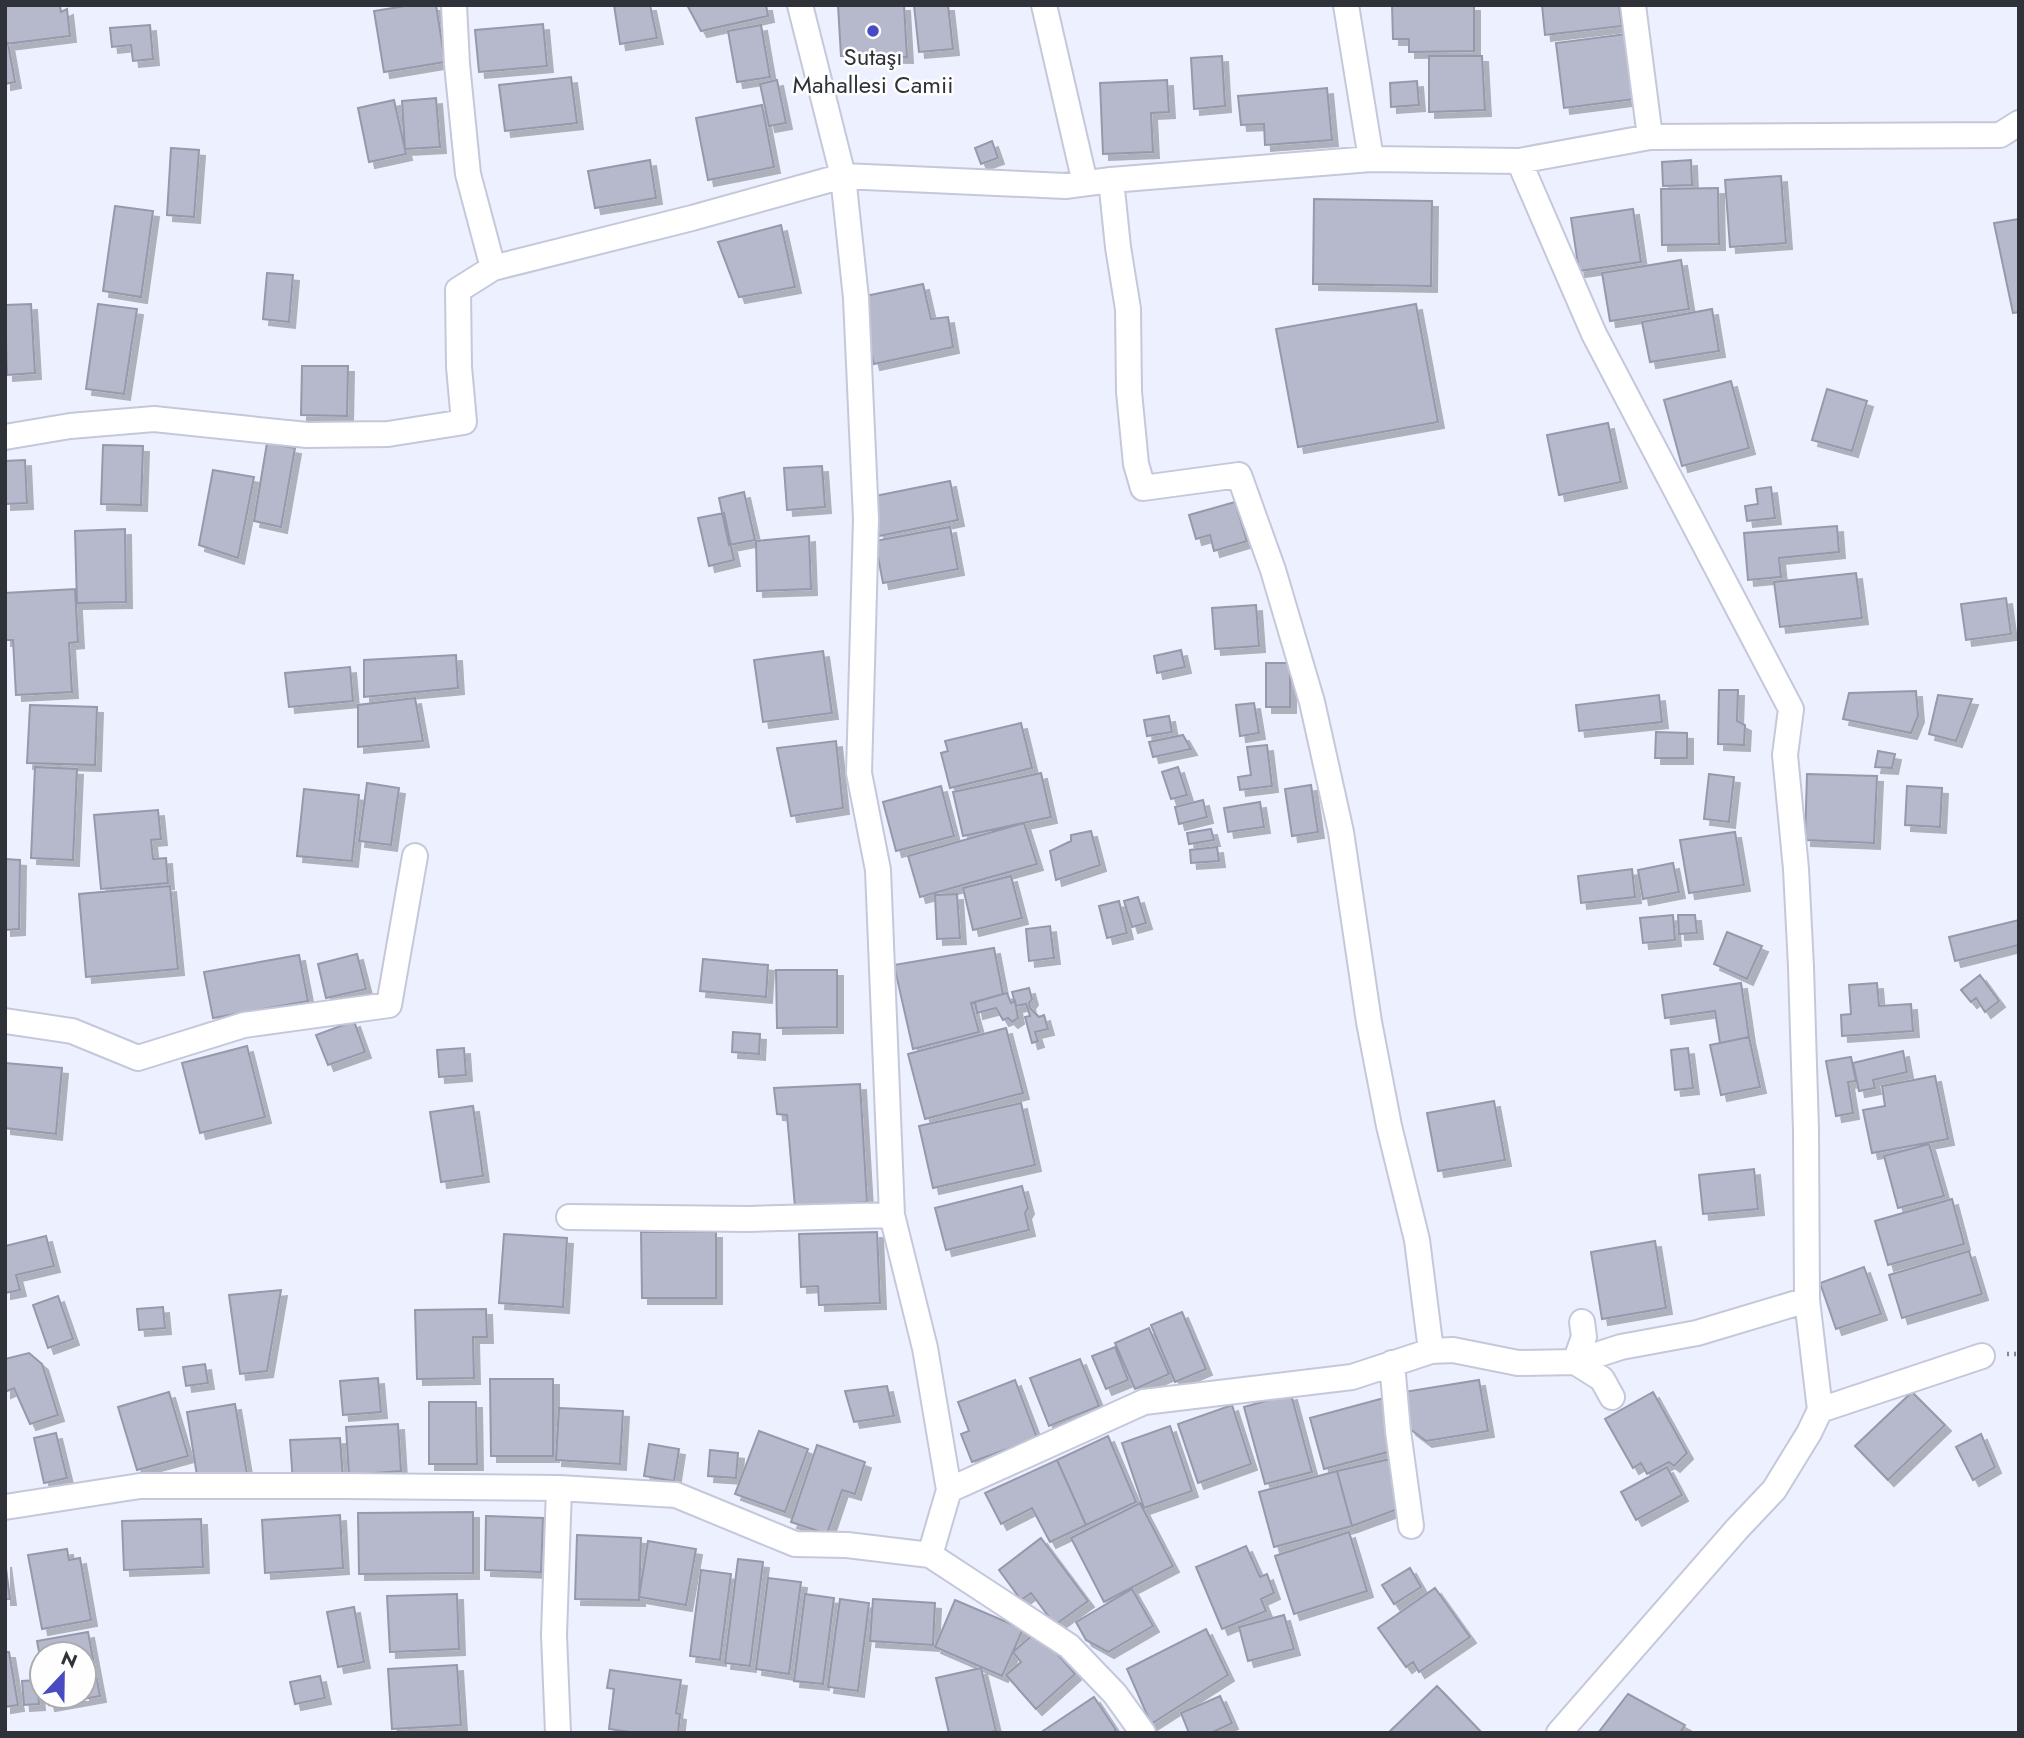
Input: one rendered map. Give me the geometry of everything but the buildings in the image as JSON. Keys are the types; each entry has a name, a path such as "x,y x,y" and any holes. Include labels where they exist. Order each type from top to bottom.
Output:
{"street":[{"path":"454,5 468,174 493,268"},
{"path":"800,5 844,176 856,298 866,519 859,773 878,870 892,1214 925,1348 949,1490 930,1555"},
{"path":"1044,5 1086,183"},
{"path":"1346,5 1371,159"},
{"path":"1633,5 1650,137"},
{"path":"5,437 70,426 154,419 307,436 388,434 464,422 459,367 457,289 493,268 844,176 1065,186 1371,159 1519,162 1650,137 2000,135 2019,123"},
{"path":"1519,162 1594,334 1791,709 1785,755 1796,869 1801,967 1807,1300 1819,1410 1809,1433 1774,1490 1559,1733"},
{"path":"1111,180 1128,309 1129,392 1136,464 1143,488 1239,475 1273,569 1312,702 1341,832 1389,1126 1417,1240 1431,1350"},
{"path":"5,1021 72,1031 138,1058 244,1025 389,1005 415,856"},
{"path":"569,1217 748,1219 892,1214"},
{"path":"949,1490 1144,1402 1352,1377 1431,1350 1453,1350 1518,1363 1575,1362 1621,1348 1697,1333 1807,1300"},
{"path":"1575,1362 1584,1337 1582,1322"},
{"path":"1819,1410 1982,1356"},
{"path":"1575,1362 1602,1379 1612,1397"},
{"path":"1392,1363 1411,1527"},
{"path":"5,1507 139,1486 559,1488 676,1495 795,1544 847,1545 930,1555 1069,1646 1115,1694 1143,1733"},
{"path":"558,1733 554,1635 559,1488"}],"place":[{"name":"Sutaşı Mahallesi Camii","path":"873,31"}]}
